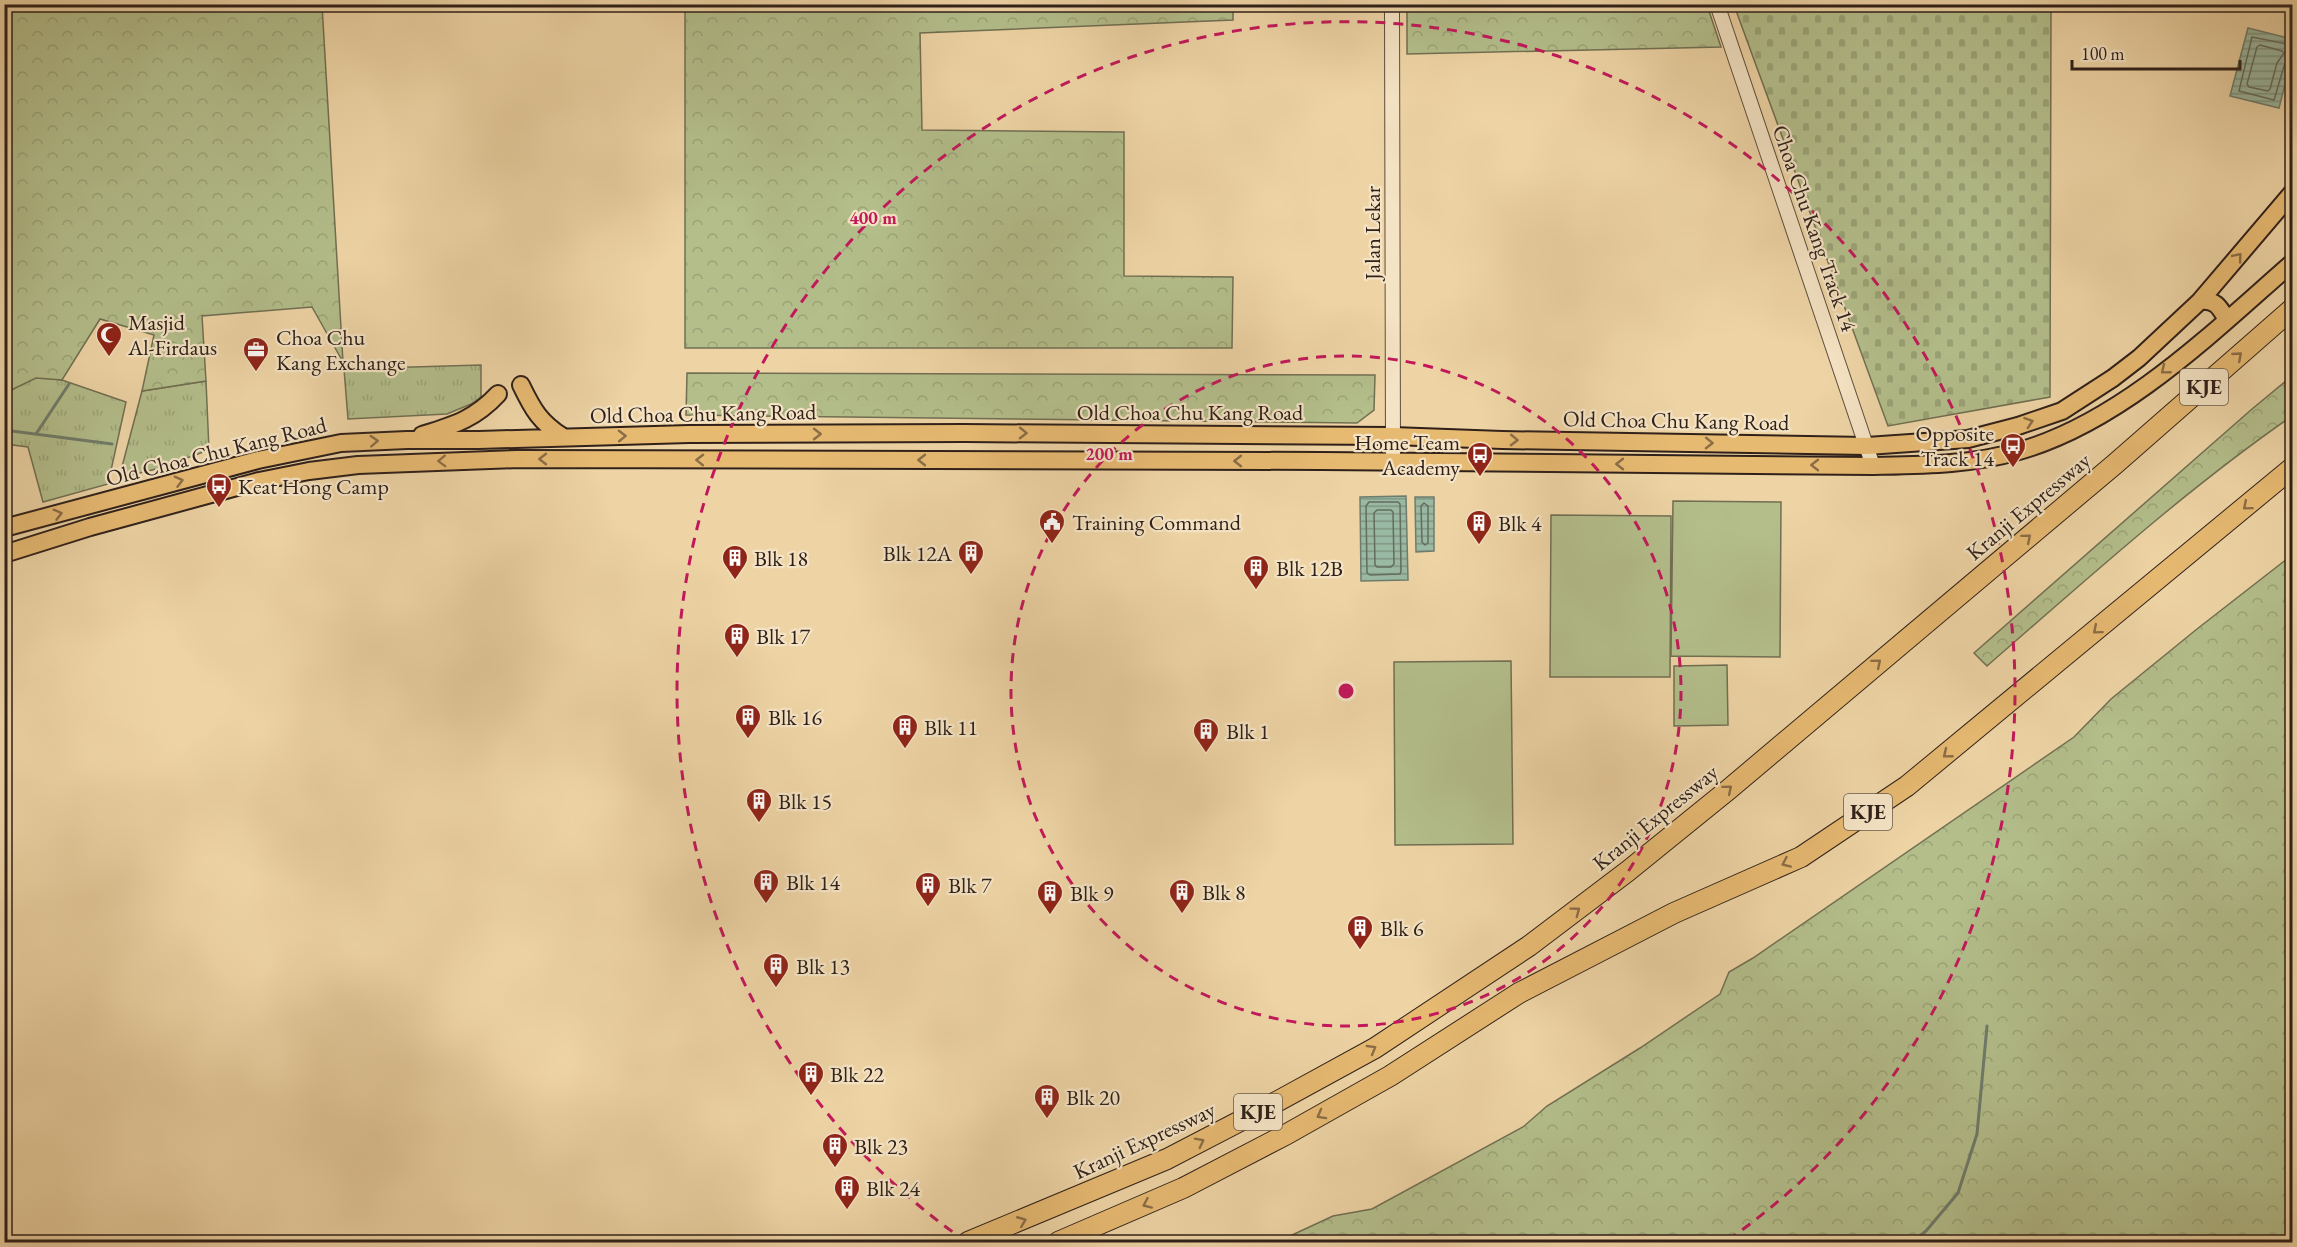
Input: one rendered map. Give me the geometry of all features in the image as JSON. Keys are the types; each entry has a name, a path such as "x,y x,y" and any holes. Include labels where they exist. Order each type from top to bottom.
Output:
{"highway":[{"name":"Kranji Expressway","path":"968,1242 1167,1159 1259,1111 1375,1048 1529,946 1628,871 1728,790 2115,464 2292,309"},
{"name":"KJE","path":"1058,1242 1183,1188 1214,1172 1390,1076 1519,993 1674,913 1801,857 1907,786 2292,468"}],"main road":[{"name":"Old Choa Chu Kang Road","path":"4,528 258,460 341,443 407,440 964,433 1393,436 1868,446 1968,439 2018,426 2062,411 2130,365 2200,301 2292,193"},
{"name":"Old Choa Chu Kang Road","path":"4,554 90,527 259,481 309,471 358,465 518,459 981,459 1873,465 1961,463 2018,452 2064,435 2136,392 2227,320 2292,263"},
{"path":"2200,301 2206,300 2219,306 2227,320"},
{"path":"521,386 544,424 563,437"},
{"path":"407,440 460,424 484,410 498,394"},
{"path":"964,433 967,446 981,459"},
{"path":"4,549 35,545"}],"street":[{"name":"Jalan Lekar","path":"1392,4 1393,461"},
{"name":"Choa Chu Kang Track 14","path":"1716,4 1873,465"}],"green space":[{"path":"5,4 322,5 343,362 312,307 202,316 206,381 142,391 154,335 100,319 62,380 36,378 5,393"},
{"path":"685,5 1233,5 1233,20 920,33 922,130 1124,132 1124,276 1233,277 1232,348 685,348"},
{"path":"1407,5 1707,5 1721,47 1407,54"},
{"path":"1734,5 2051,5 2050,397 1888,426"},
{"path":"481,365 481,397 447,414 348,419 344,369"},
{"path":"687,373 1375,375 1374,410 1357,423 686,415"},
{"path":"2292,376 2292,416 2174,505 1987,666 1974,653 2252,409"},
{"path":"36,377 62,380 126,402 108,484 43,502 28,447 5,444 5,393"},
{"path":"206,381 209,450 156,469 119,478 142,391"},
{"path":"1673,501 1781,502 1780,657 1671,656"},
{"path":"1551,515 1671,516 1670,677 1550,677"},
{"path":"2292,555 2292,1242 1277,1242 1333,1216 1372,1209 1523,1127 1547,1106 1640,1048 1720,994 1729,972 1753,958 2074,737 2111,699"},
{"path":"1511,661 1513,844 1395,845 1394,662"},
{"path":"1727,665 1728,725 1674,726 1674,666"}],"water":[{"path":"2248,28 2292,39 2292,57 2279,108 2230,96"},
{"path":"1406,496 1408,580 1361,581 1360,497"},
{"path":"1415,497 1434,497 1434,551 1416,552"}],"waterway":[{"path":"36,434 69,384"},
{"path":"4,430 112,444"},
{"path":"1912,1242 1926,1231 1958,1193 1977,1134 1987,1026"}],"place":[{"name":"Masjid Al-Firdaus","path":"109,358"},
{"name":"Choa Chu Kang Exchange","path":"256,373"},
{"name":"Opposite Track 14","path":"2013,469"},
{"name":"Home Team Academy","path":"1480,478"},
{"name":"Keat Hong Camp","path":"219,509"},
{"name":"Training Command","path":"1052,545"},
{"name":"Blk 4","path":"1479,546"},
{"name":"Blk 12A","path":"971,576"},
{"name":"Blk 18","path":"735,581"},
{"name":"Blk 12B","path":"1256,591"},
{"name":"Blk 17","path":"737,659"},
{"name":"Blk 16","path":"748,740"},
{"name":"Blk 11","path":"905,750"},
{"name":"Blk 1","path":"1206,754"},
{"name":"Blk 15","path":"759,824"},
{"name":"Blk 14","path":"766,905"},
{"name":"Blk 7","path":"928,908"},
{"name":"Blk 8","path":"1182,915"},
{"name":"Blk 9","path":"1050,916"},
{"name":"Blk 6","path":"1360,951"},
{"name":"Blk 13","path":"776,989"},
{"name":"Blk 22","path":"811,1097"},
{"name":"Blk 20","path":"1047,1120"},
{"name":"Blk 23","path":"835,1169"},
{"name":"Blk 24","path":"847,1211"}]}
